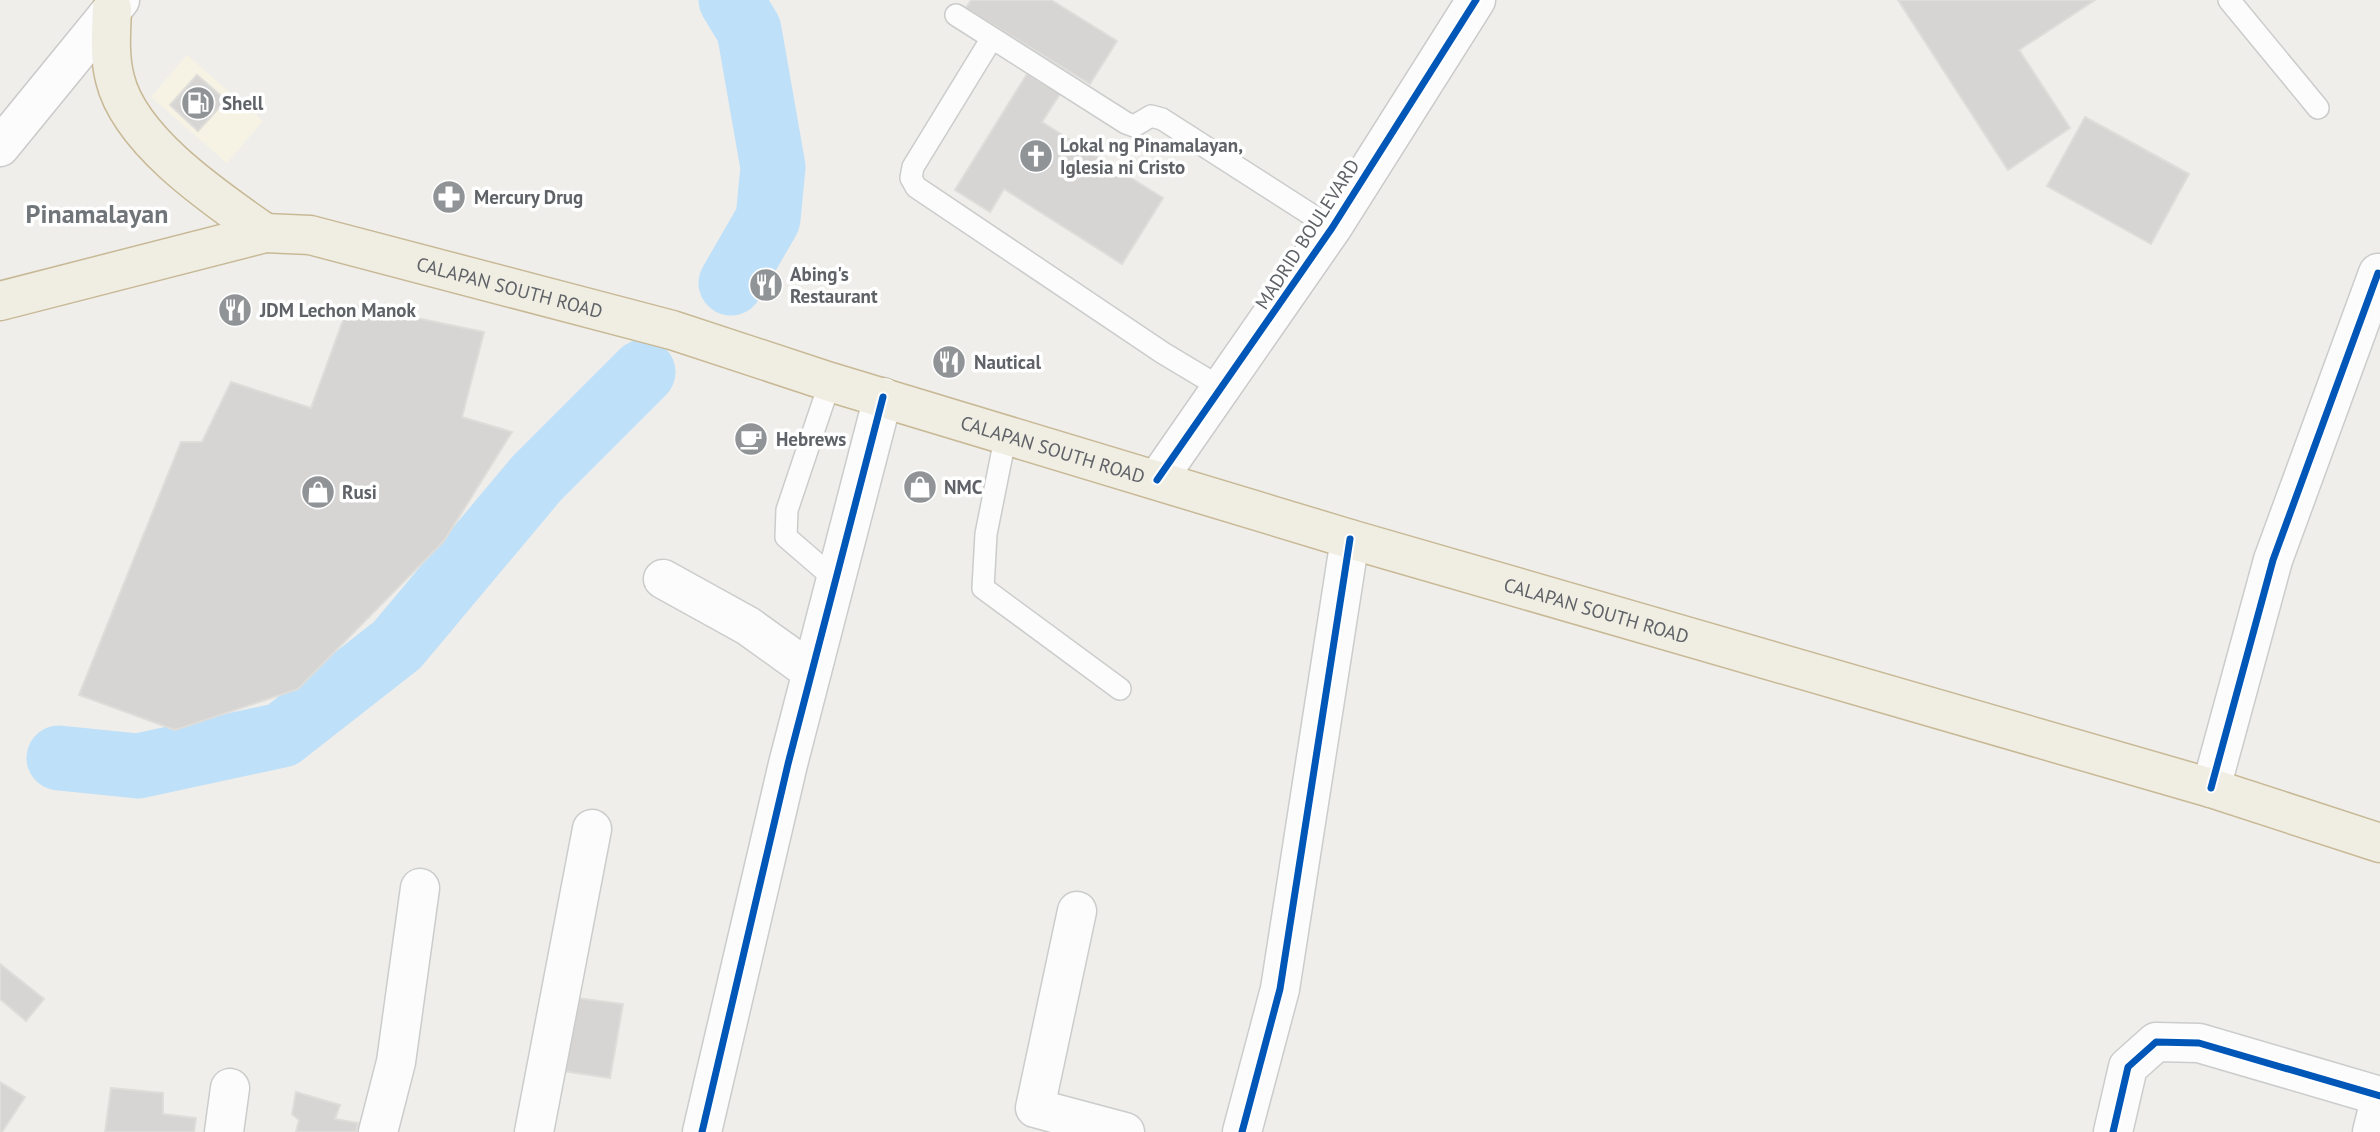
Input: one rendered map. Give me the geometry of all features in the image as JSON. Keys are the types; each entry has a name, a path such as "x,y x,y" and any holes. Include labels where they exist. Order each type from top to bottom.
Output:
{"highway":[{"path":"116,5 110,50 115,81 136,126 215,198 265,233"},
{"name":"CALAPAN SOUTH ROAD","path":"0,300 265,233 310,235 659,326 830,382 1350,540 2211,788 2380,843"}],"street":[{"name":"MADRID BOULEVARD","path":"1157,481 1332,228 1476,0"},
{"path":"0,147 116,5"},
{"path":"2211,788 2273,560 2378,273"},
{"path":"702,1132 788,764 883,397"},
{"path":"1242,1132 1280,989 1350,540"},
{"path":"663,579 748,626 812,673"},
{"path":"534,1132 592,829"},
{"path":"378,1132 396,1062 421,888"},
{"path":"1077,911 1035,1108 1125,1132"},
{"path":"2113,1132 2128,1067 2156,1042 2199,1043 2380,1098 2372,1132"},
{"path":"224,1132 230,1088"}],"lane":[{"path":"2229,0 2318,108"},
{"path":"956,15 1126,123 1134,126 1151,116 1162,119 1332,228"},
{"path":"992,38 913,167 911,178 916,187 1163,353 1223,389"},
{"path":"830,382 787,510 786,537 837,581"},
{"path":"1006,435 986,534 983,588 1120,689"}],"shaded area":[{"path":"187,55 263,121 227,163 151,97"}],"building":[{"path":"971,0 1051,0 1117,41 1090,84 966,8"},
{"path":"1898,0 2095,0 2019,50 2070,128 2008,170"},
{"name":"Lokal ng Pinamalayan, Iglesia ni Cristo","path":"1027,74 1060,94 1042,122 1163,198 1122,264 1004,189 990,212 955,190"},
{"name":"Shell","path":"197,75 226,100 198,131 170,105"},
{"path":"2085,117 2189,174 2151,244 2047,186"},
{"name":"Rusi","path":"349,304 484,332 462,417 512,432 444,541 298,689 175,730 79,695 181,442 202,442 231,382 311,408"},
{"path":"0,964 44,999 26,1021 0,999"},
{"path":"569,997 623,1004 610,1078 556,1070"},
{"path":"0,1082 25,1097 2,1132 0,1132"},
{"path":"111,1088 163,1093 163,1114 196,1118 194,1132 105,1132"},
{"path":"296,1092 340,1105 335,1119 358,1123 356,1132 296,1132 299,1120 292,1114"}],"waterway":[{"path":"731,0 749,30 773,167 768,219 731,283"},
{"path":"59,758 138,766 282,735 397,645 537,478 643,372"}],"cycle path":[{"path":"1157,480 1332,228 1476,0"},
{"path":"2211,788 2273,560 2378,273"},
{"path":"702,1132 788,764 883,397"},
{"path":"1242,1132 1280,989 1350,539"},
{"path":"2113,1132 2128,1067 2156,1042 2199,1043 2380,1096"}],"place":[{"name":"Shell","path":"198,103"},
{"name":"Lokal ng Pinamalayan, Iglesia ni Cristo","path":"1036,156"},
{"name":"Mercury Drug","path":"449,197"},
{"name":"Abing's Restaurant","path":"766,285"},
{"name":"JDM Lechon Manok","path":"235,310"},
{"name":"Nautical","path":"949,362"},
{"name":"Hebrews","path":"751,439"},
{"name":"NMC","path":"920,487"},
{"name":"Rusi","path":"318,492"}],"district":[{"name":"Pinamalayan","path":"97,213"}]}
